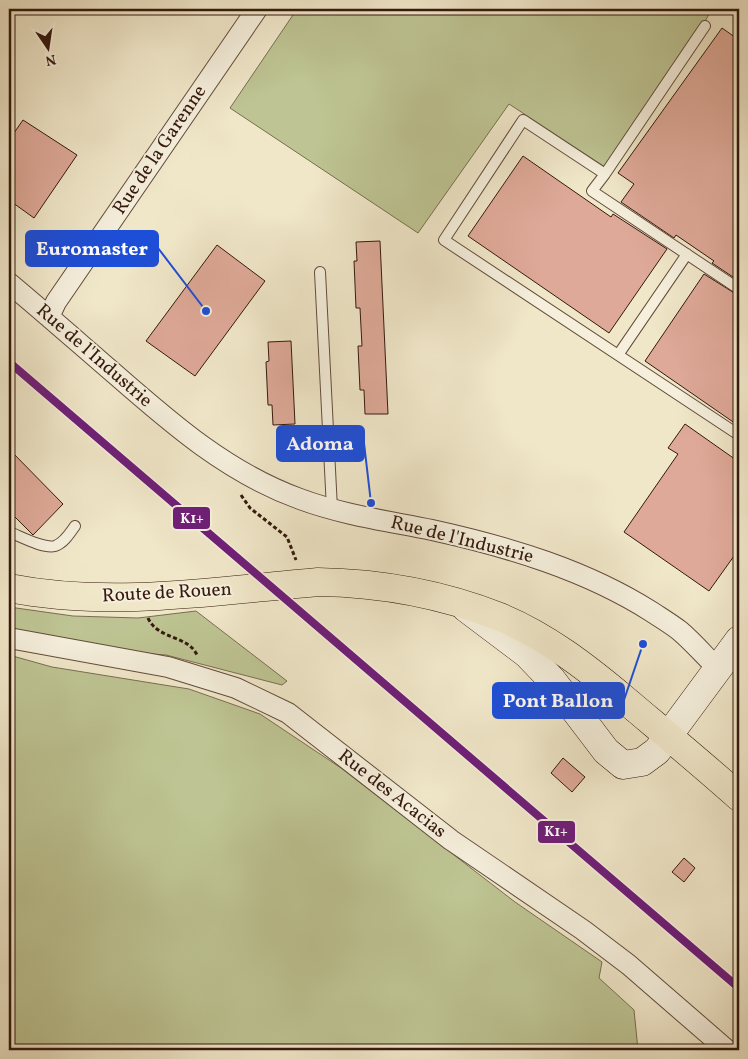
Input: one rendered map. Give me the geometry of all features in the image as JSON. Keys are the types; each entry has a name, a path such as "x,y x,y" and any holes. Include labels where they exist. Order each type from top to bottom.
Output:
{"main road":[{"name":"Route de Rouen","path":"9,588 145,605 318,582 347,583 409,591 457,601 502,618 560,649 610,686 739,797"},
{"path":"457,601 527,654 552,680 606,751 623,764 642,762 656,751 670,736 739,640"}],"street":[{"name":"Rue de la Garenne","path":"49,317 56,302 257,9"},
{"name":"Rue de l'Industrie","path":"9,283 200,446 252,478 299,499 332,509 357,516 432,530 558,565 634,600 681,631 718,669"},
{"name":"Rue des Acacias","path":"9,638 168,667 236,688 288,713 451,840 584,930 629,965 727,1050"}],"lane":[{"path":"705,26 592,191 739,289"},
{"path":"605,174 523,120 444,240 739,435"},
{"path":"618,355 687,254"},
{"path":"320,272 332,509"},
{"path":"9,532 40,545 54,546 64,540 76,526"}],"path":[{"path":"239,493 250,508 287,537 295,560 303,563"},
{"path":"145,605 151,624 170,637 189,644"}],"green space":[{"path":"297,9 712,9 699,32 605,167 509,104 418,233 230,108"},
{"path":"9,607 73,616 138,618 196,611 287,681 282,685 166,655 124,652 9,633"},
{"path":"9,655 52,667 189,689 260,714 341,768 515,902 602,962 599,978 634,1010 638,1050 9,1050"}],"building":[{"path":"722,28 739,40 739,281 676,235 674,238 621,202 634,184 618,173"},
{"path":"23,120 77,155 34,218 9,200 9,140"},
{"path":"523,156 611,217 613,214 667,249 609,333 468,236"},
{"path":"380,241 388,414 365,414 364,390 360,390 358,346 362,346 360,308 356,308 354,261 357,261 356,242"},
{"path":"217,245 265,281 195,376 146,341"},
{"path":"704,274 739,296 739,426 645,361"},
{"path":"291,341 295,424 273,425 272,405 268,405 266,362 269,361 268,342"},
{"path":"685,424 739,462 739,549 709,591 624,532 678,454 668,448"},
{"path":"9,449 63,504 33,535 9,511"},
{"path":"563,758 585,777 572,792 551,773"},
{"path":"684,858 695,868 684,882 672,872"}],"transit line":[{"name":"K1+","path":"9,362 739,988"}],"place":[{"name":"Euromaster","path":"206,311"},
{"name":"Adoma","path":"371,503"},
{"name":"Pont Ballon","path":"643,644"}]}
